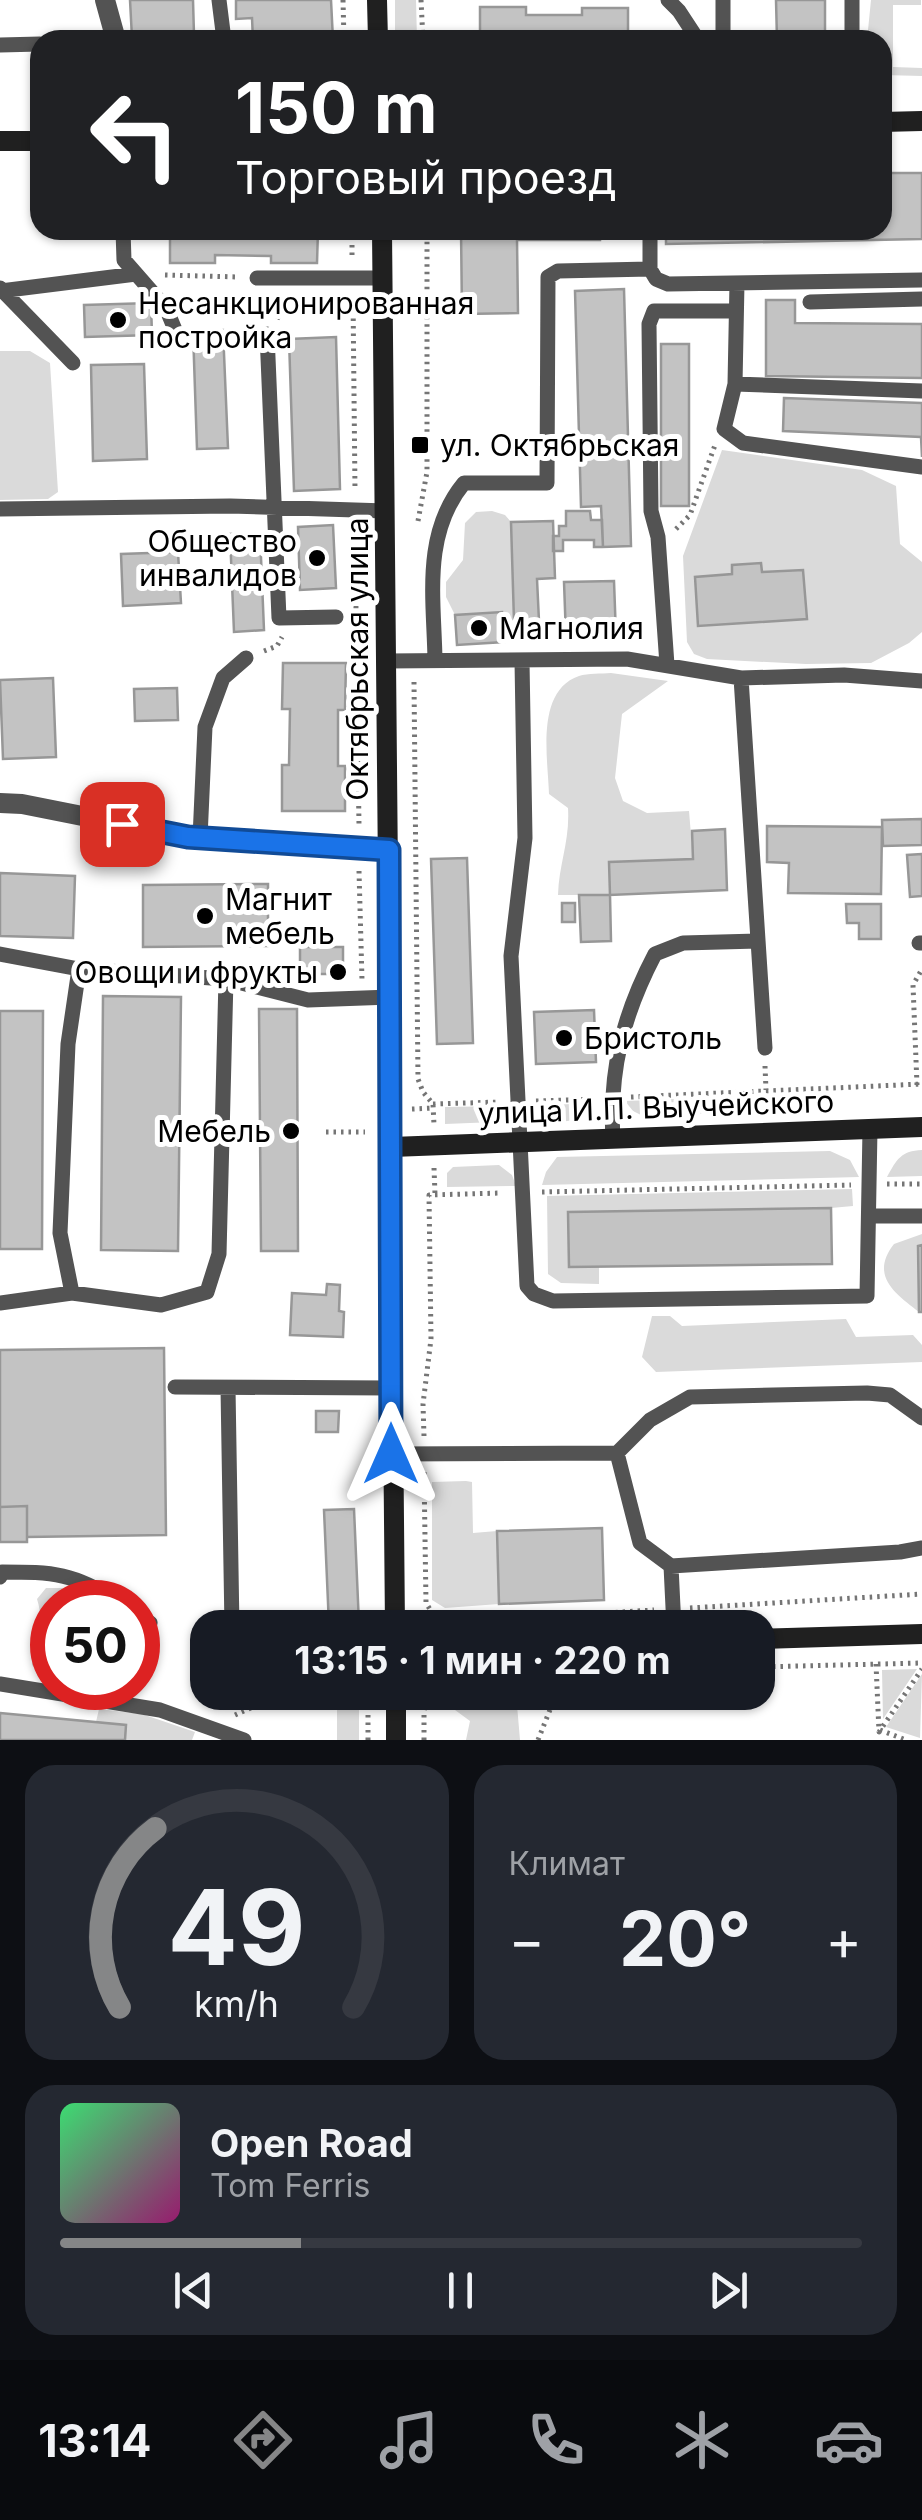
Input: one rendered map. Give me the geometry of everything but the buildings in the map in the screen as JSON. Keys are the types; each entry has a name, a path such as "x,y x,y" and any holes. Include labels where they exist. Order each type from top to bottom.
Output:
{"main road":[{"path":"377,0 378,30"},
{"path":"892,122 922,121"},
{"path":"0,141 30,141"},
{"name":"Октябрьская улица","path":"382,240 394,1610"},
{"name":"улица И.П. Выучейского","path":"392,1147 922,1127"},
{"path":"775,1638 922,1634"},
{"path":"396,1710 396,1740"}],"street":[{"path":"105,0 113,30"},
{"path":"0,804 22,804 200,838 389,850"}],"lane":[{"path":"219,0 223,30"},
{"path":"668,0 692,30"},
{"path":"723,0 723,30"},
{"path":"852,0 852,30"},
{"path":"0,45 30,44"},
{"path":"123,240 124,260 166,308 178,337"},
{"path":"650,240 650,269 656,279 668,284 922,280"},
{"path":"435,660 434,548 439,524 452,497 464,483 547,483 548,277 558,271 650,269"},
{"path":"0,289 136,274"},
{"path":"257,278 383,278"},
{"path":"737,283 735,384 724,429 743,443 922,467"},
{"path":"0,289 73,362"},
{"path":"810,302 922,299"},
{"path":"667,666 659,546 651,511 648,324 654,311 736,311"},
{"path":"268,334 279,618 336,617"},
{"path":"735,384 922,391"},
{"path":"0,508 386,511"},
{"path":"200,838 205,727 223,678 246,658"},
{"path":"386,661 627,659 741,678 844,675 922,681"},
{"path":"522,661 525,838 512,956 527,1286 534,1294 553,1301 867,1296 870,1129"},
{"path":"741,678 765,1048"},
{"path":"613,1139 612,1076 635,990 654,954 683,943 758,941"},
{"path":"0,954 79,969 226,979 308,1000 390,997"},
{"path":"72,1294 60,1232 68,1044 79,969"},
{"path":"0,1303 72,1294 161,1304 207,1292 219,1254 226,979"},
{"path":"870,1216 922,1216"},
{"path":"174,1388 391,1388"},
{"path":"228,1388 232,1610"},
{"path":"391,1454 618,1454 650,1420 690,1398 879,1394 890,1396 922,1418"},
{"path":"618,1454 640,1543 670,1566 922,1548"},
{"path":"670,1566 673,1609"},
{"path":"0,1577 2,1572 58,1572 76,1580"},
{"path":"0,1684 30,1689"},
{"path":"160,1710 244,1740"}],"path":[{"path":"342,0 344,30"},
{"path":"421,0 422,30"},
{"path":"352,240 362,998"},
{"path":"136,274 257,278"},
{"path":"268,334 283,309 284,278"},
{"path":"659,546 690,515 710,453 724,429"},
{"path":"246,658 277,646 295,618"},
{"path":"412,1109 920,1084 913,985 922,969"},
{"path":"364,1121 365,1148"},
{"path":"326,1132 364,1132"},
{"path":"434,1165 435,1194"},
{"path":"430,1610 426,1603 424,1453 430,1338 429,1195 922,1184"},
{"path":"659,1610 922,1594"},
{"path":"368,1601 368,1610"},
{"path":"876,1664 879,1734"},
{"path":"775,1667 922,1666 879,1734"},
{"path":"209,1727 250,1710"},
{"path":"368,1710 368,1740"},
{"path":"424,1710 424,1740"},
{"path":"538,1740 550,1710"},
{"path":"879,1734 906,1740"}],"shaded area":[{"path":"395,0 416,0 417,30 395,30"},
{"path":"871,0 921,0 921,5 893,5 893,67 922,68 922,76 892,75 892,30 868,30"},
{"path":"0,351 30,351 50,363 58,492 48,499 0,500"},
{"path":"722,450 862,470 896,486 900,544 922,562 922,632 871,663 707,659 694,654 687,642 683,556"},
{"path":"476,512 505,515 511,522 514,621 502,612 455,615 446,597 446,582 463,560 465,523"},
{"path":"611,673 668,681 622,714 615,778 623,801 647,813 689,811 693,859 610,862 610,895 558,895 568,808 549,794 546,745 550,711 565,684 583,675"},
{"path":"808,1094 803,1109 643,1116 625,1101"},
{"path":"595,1103 583,1116 564,1122 536,1117 528,1113 526,1106"},
{"path":"506,1106 495,1122 445,1124 445,1107"},
{"path":"922,1150 922,1176 887,1177 900,1157"},
{"path":"830,1151 850,1160 859,1177 542,1185 557,1157"},
{"path":"499,1165 512,1175 516,1186 447,1187 447,1173 453,1167"},
{"path":"852,1189 853,1206 831,1208 569,1212 569,1267 599,1267 599,1284 561,1283 548,1274 547,1196"},
{"path":"922,1234 922,1245 918,1246 919,1312 894,1291 884,1266 894,1244"},
{"path":"652,1316 670,1316 682,1326 846,1319 856,1337 913,1335 922,1345 922,1362 656,1372 642,1357"},
{"path":"432,1482 472,1482 473,1533 497,1531 499,1604 445,1608 432,1600"},
{"path":"917,1669 883,1719 882,1670"},
{"path":"922,1674 920,1738 886,1727"},
{"path":"99,1710 108,1710 142,1714 195,1732 192,1740 125,1740 96,1722"},
{"path":"337,1710 359,1710 359,1740 337,1740"},
{"path":"455,1710 517,1710 520,1740 466,1740 470,1721"}],"place":[{"name":"Несанкционированная постройка","path":"118,320"},
{"name":"ул. Октябрьская","path":"420,445"},
{"name":"Общество инвалидов","path":"317,558"},
{"name":"Магнолия","path":"479,628"},
{"name":"Магнит мебель","path":"205,916"},
{"name":"Овощи и фрукты","path":"338,972"},
{"name":"Бристоль","path":"564,1038"},
{"name":"Мебель","path":"291,1131"}],"route":[{"path":"122,824 188,837 389,850 391,1454"}]}
